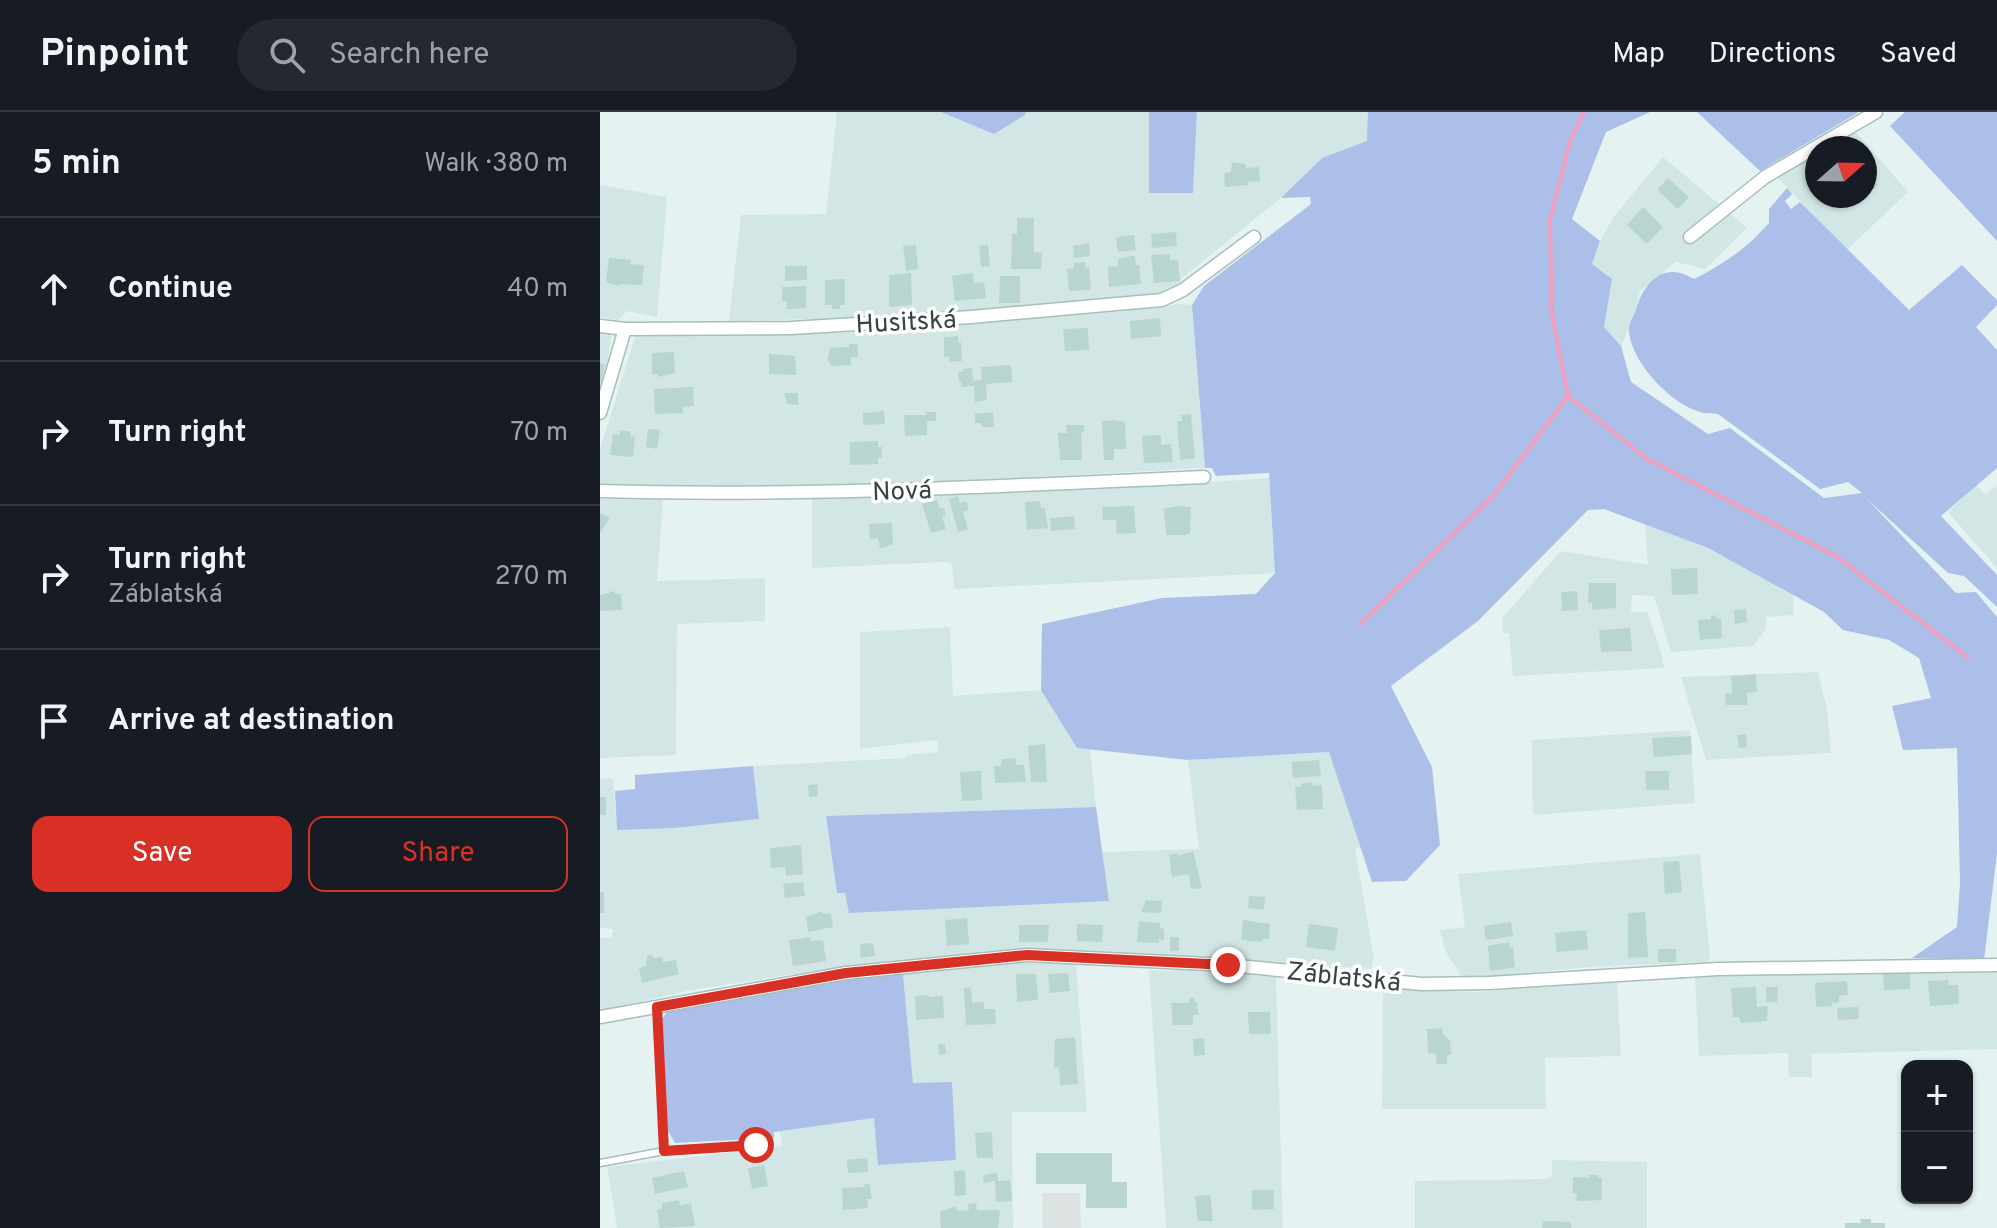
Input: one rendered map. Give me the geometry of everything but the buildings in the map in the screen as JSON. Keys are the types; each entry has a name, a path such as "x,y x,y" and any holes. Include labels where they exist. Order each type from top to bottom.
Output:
{"street":[{"path":"1690,237 1765,177 1876,112"},
{"name":"Husitská","path":"600,326 625,329 806,327 971,317 1162,300 1183,290 1254,237"},
{"path":"600,413 625,329"},
{"name":"Nová","path":"600,491 770,494 1204,477"},
{"name":"Záblatská","path":"600,1017 846,973 1027,955 1228,965 1422,984 1718,969 1997,965"}],"lane":[{"path":"657,1007 664,1151"},
{"path":"600,1163 664,1151 756,1145"}],"shaded area":[{"path":"837,112 941,112 994,134 1026,112 1149,112 1149,192 1193,192 1197,112 1368,112 1368,141 1322,158 1281,198 1182,278 1174,291 1047,305 814,322 812,319 729,321 741,215 826,214"},
{"path":"941,112 1026,112 994,134"},
{"path":"1149,112 1197,112 1193,193 1149,193"},
{"path":"1368,112 1650,112 1606,132 1572,219 1600,241 1592,264 1612,279 1604,327 1621,346 1631,382 1708,434 1730,428 1824,498 1862,493 1848,482 1820,489 1718,414 1700,412 1677,400 1645,369 1632,344 1629,329 1640,299 1651,282 1658,276 1674,272 1694,279 1744,248 1769,223 1769,209 1787,188 1792,194 1785,201 1791,209 1800,202 1909,310 1962,265 1997,300 1997,305 1976,327 1997,350 1997,468 1941,516 1997,575 1997,607 1964,576 1948,573 1867,499 1956,593 1976,592 1997,617 1997,853 1984,960 1912,958 1957,927 1960,883 1957,748 1903,750 1892,706 1931,698 1919,658 1889,640 1843,630 1824,612 1708,548 1604,509 1588,510 1478,621 1391,686 1432,767 1440,845 1406,881 1372,882 1329,752 1188,760 1077,748 1041,690 1042,624 1162,598 1256,594 1275,573 1269,473 1216,476 1212,468 1205,468 1192,305 1204,286 1311,204 1310,197 1281,198 1322,158 1367,141"},
{"path":"1697,112 1859,112 1819,136 1805,136 1805,144 1760,171"},
{"path":"1905,112 1997,112 1997,241 1890,126"},
{"path":"1854,130 1859,136 1843,136"},
{"path":"1877,156 1908,192 1847,250 1807,208 1877,208"},
{"path":"1663,157 1747,228 1705,269 1676,262 1640,291 1621,346 1604,327 1612,280 1592,265 1600,241 1613,218"},
{"path":"1805,159 1805,206 1777,177"},
{"path":"600,185 667,197 657,317 627,311 618,320 600,317"},
{"path":"1192,305 1205,468 831,488 600,488 600,449 636,334 867,332"},
{"path":"600,332 612,334 600,404"},
{"path":"1269,478 1275,573 954,589 952,564 944,562 812,568 812,499 1142,487"},
{"path":"1976,485 1986,495 1997,485 1997,568 1948,512"},
{"path":"600,499 663,500 657,581 765,578 765,621 677,624 676,755 600,758"},
{"path":"1645,524 1707,548 1793,594 1794,615 1766,617 1766,629 1753,646 1671,652 1654,596 1632,595 1631,612 1647,612 1664,668 1513,676 1509,633 1503,633 1502,618 1561,551 1648,565"},
{"path":"950,627 953,696 1041,690 1077,748 1090,749 1096,807 826,816 837,893 1109,901 1102,852 1199,849 1188,760 1329,752 1361,848 1355,849 1374,958 1371,969 1117,952 1008,952 854,965 691,990 600,1011 600,938 612,938 613,929 600,928 600,778 613,779 617,830 675,828 759,819 753,766 906,758 907,755 938,752 937,740 860,749 860,632"},
{"path":"1818,672 1827,709 1831,753 1706,760 1681,677"},
{"path":"1690,730 1695,803 1533,815 1532,740"},
{"path":"753,766 759,819 675,828 617,830 615,791 635,789 635,775"},
{"path":"1096,807 1109,901 849,913 845,893 837,893 826,816"},
{"path":"1700,854 1710,957 1707,962 1588,967 1485,977 1461,976 1446,952 1440,930 1465,927 1458,874"},
{"path":"1003,963 1076,963 1087,1112 1012,1112 1013,1228 617,1228 607,1167 782,1146 780,1131 874,1118 913,1083 903,974"},
{"path":"1176,968 1276,977 1283,1228 1166,1228 1149,970 1175,971"},
{"path":"1997,970 1997,1049 1811,1054 1812,1077 1789,1077 1788,1053 1699,1056 1695,976"},
{"path":"903,974 913,1083 952,1082 956,1160 878,1165 874,1118 774,1132 774,1138 675,1143 668,1131 661,1020 667,1012 806,985"},
{"path":"1617,981 1621,1056 1545,1058 1546,1109 1382,1109 1383,988 1474,992"},
{"path":"1552,1160 1647,1162 1647,1228 1415,1228 1415,1181 1545,1179 1552,1177"},
{"path":"1042,1193 1080,1193 1081,1228 1043,1228"}],"waterway":[{"path":"1584,112 1570,141 1550,220 1552,314 1568,396 1647,459 1836,556 1967,657"},
{"path":"1360,624 1494,495 1568,396"}],"route":[{"path":"756,1145 664,1151 657,1007 846,973 1027,955 1228,965"}]}
